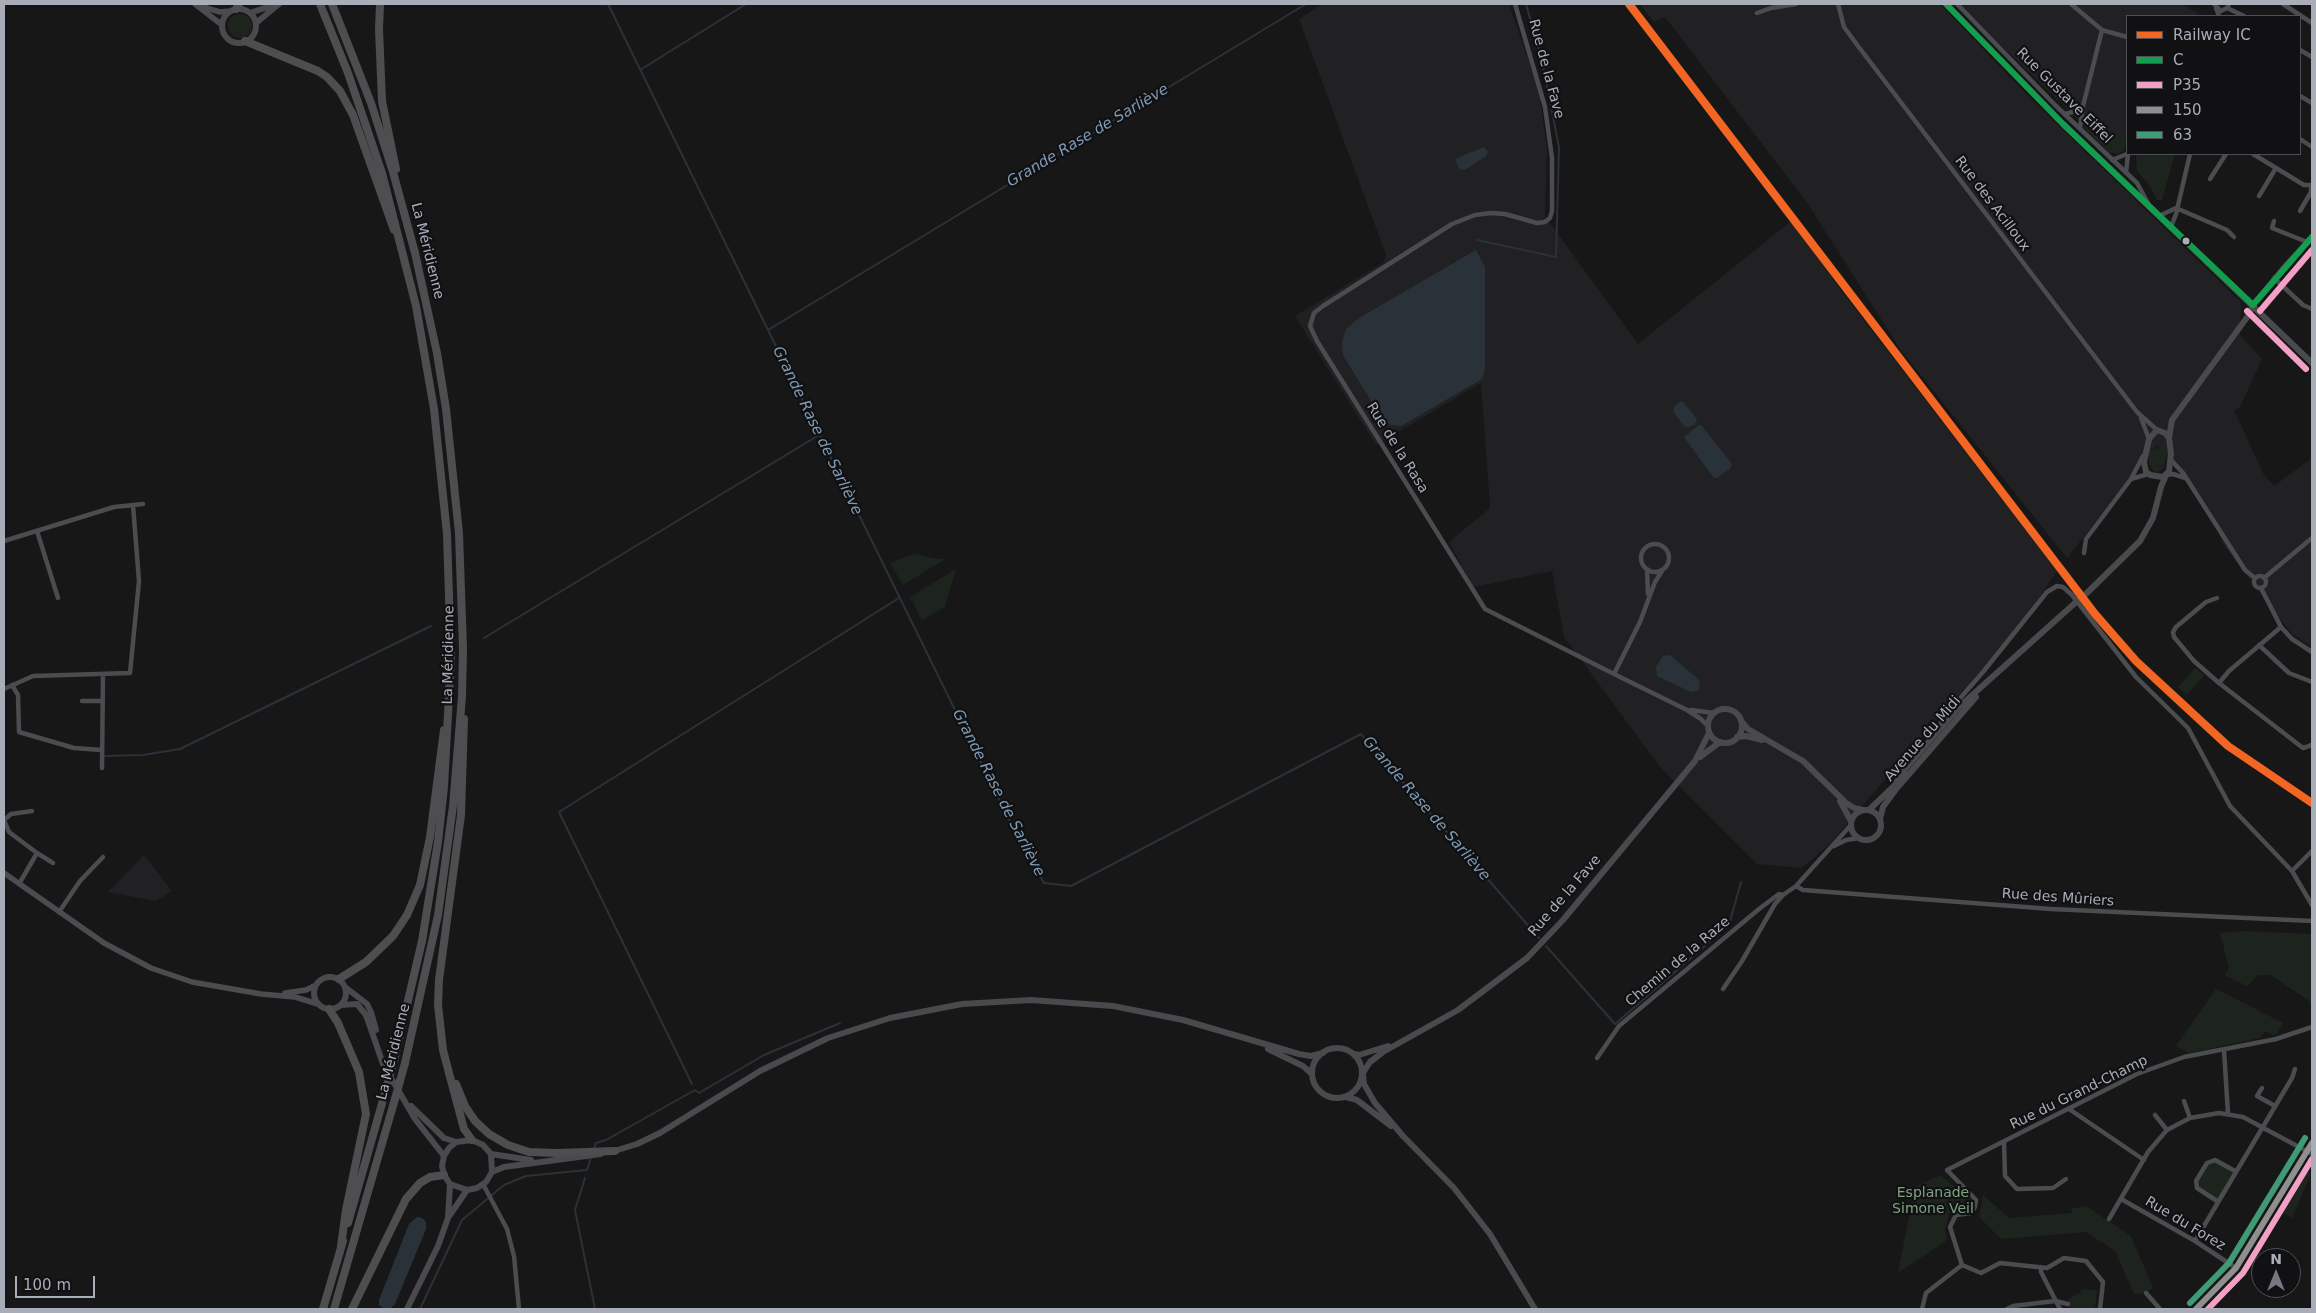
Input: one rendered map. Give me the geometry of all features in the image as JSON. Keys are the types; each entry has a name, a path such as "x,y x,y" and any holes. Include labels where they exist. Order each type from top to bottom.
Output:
{"highway":[{"name":"La Méridienne","path":"320,4 370,136 395,217 406,262 424,350 443,492 451,612 450,704 438,842 422,942 396,1056 323,1309"},
{"name":"La Méridienne","path":"332,4 371,103 402,203 437,353 452,461 463,612 462,697 453,806 439,906 405,1063 334,1309"},
{"path":"382,4 379,30 382,101 402,203"},
{"path":"245,41 318,71 327,77 340,91 353,114 406,262"},
{"path":"462,697 465,730 461,815 439,980 439,1027 460,1117 464,1129 472,1140"},
{"path":"339,979 366,962 393,936 407,914 420,885 430,837 442,739 450,704"},
{"path":"329,1009 338,1023 359,1072 366,1114 346,1210 341,1246"},
{"path":"439,1027 450,1068 461,1098 475,1121 489,1134 508,1145 529,1152 556,1154 615,1151"},
{"path":"352,1309 406,1199 420,1183 430,1177 444,1175"}],"main road":[{"path":"278,4 256,23 254,34 245,41 240,42 229,39 225,35 222,25 224,19 235,8 250,13 278,4"},
{"path":"1946,4 2043,104 2312,363"},
{"path":"250,13 256,23"},
{"path":"2157,503 2156,486 2144,466 2144,455 2148,439 2172,420 2248,316 2253,305"},
{"path":"2171,460 2169,438 2172,420"},
{"path":"2157,430 2165,433 2169,438"},
{"name":"Avenue du Midi","path":"1866,810 1894,786 1960,706 2088,592 2140,541 2153,518 2171,460"},
{"path":"2149,475 2157,478 2166,475"},
{"name":"Avenue du Midi","path":"1880,819 1883,808 1916,766 1992,679"},
{"path":"1771,742 1746,736 1737,737 1729,742 1720,742 1709,730 1714,713 1729,710 1734,712 1748,729 1771,742 1803,761 1830,788 1854,808 1866,810 1880,819 1880,828 1876,836 1868,839 1859,838 1853,832 1851,823 1830,788"},
{"path":"1737,737 1740,732 1741,721"},
{"name":"Rue de la Fave","path":"1695,761 1709,730"},
{"name":"Rue de la Fave","path":"1363,1074 1370,1062 1383,1052 1434,1024 1496,983 1548,936 1695,761 1720,742"},
{"path":"1851,823 1855,814 1866,810"},
{"path":"444,1156 415,1119 383,1064 370,1025 361,1008 352,1003 329,1009 318,1004 313,993 314,986 324,977 329,976 339,979 345,987 367,1004 385,1061 415,1112 444,1138 456,1142 472,1140 483,1144 491,1154 492,1172"},
{"path":"341,1005 346,997 345,987"},
{"path":"456,1142 444,1156 442,1166 444,1175 450,1184 466,1190 477,1188 483,1184 492,1172 504,1167 591,1156 615,1151 660,1133 744,1080 792,1054 856,1028 925,1010 1000,1001 1074,1002 1148,1012 1299,1054 1311,1056 1338,1048 1354,1054 1359,1060 1364,1084 1375,1103 1403,1136 1454,1188 1490,1234 1535,1309"},
{"name":"Rue de la Fave","path":"1354,1054 1382,1049 1434,1024"},
{"path":"1239,1037 1303,1066 1312,1074"},
{"path":"1323,1053 1313,1066 1312,1074 1313,1082 1323,1094 1330,1098 1346,1097 1358,1100 1403,1136"},
{"path":"1346,1097 1358,1089 1363,1074"},
{"path":"491,1154 543,1161"},
{"path":"448,1218 450,1184"},
{"path":"408,1309 438,1246 448,1218 466,1190"}],"street":[{"name":"Rue de la Fave","path":"1452,224 1475,215 1491,213 1505,214 1537,223 1545,222 1550,218 1552,211 1552,158 1545,107 1515,4"},
{"path":"1757,13 1771,8 1796,4"},
{"name":"Rue des Acilloux","path":"1838,4 1842,21 1849,34 2138,412 2157,430"},
{"name":"Rue Gustave Eiffel","path":"1957,4 2141,188 2149,207"},
{"path":"2071,4 2102,30 2126,38"},
{"path":"2284,4 2312,22"},
{"path":"198,5 220,12 235,8"},
{"path":"198,5 222,25"},
{"path":"2215,6 2228,7 2242,15"},
{"path":"2080,128 2083,106 2102,30"},
{"path":"2301,51 2312,57"},
{"path":"2301,97 2312,103"},
{"path":"2065,114 2076,111 2083,106"},
{"path":"2301,140 2312,147"},
{"path":"2112,160 2126,155"},
{"path":"2126,173 2128,155"},
{"path":"2170,227 2190,155"},
{"path":"2210,179 2225,155"},
{"path":"2256,155 2304,185 2312,186 2311,192 2300,211"},
{"path":"2259,196 2276,168"},
{"path":"2159,216 2176,208 2227,230 2234,237"},
{"path":"2274,222 2272,228 2307,242"},
{"name":"Rue de la Rasa","path":"1452,224 1314,313 1311,320 1312,333 1485,609 1614,674"},
{"path":"2253,305 2274,278 2312,237"},
{"path":"2274,278 2303,305 2312,309"},
{"name":"Rue des Acilloux","path":"2138,412 2148,439"},
{"path":"2084,553 2086,539 2130,479 2144,455"},
{"path":"2171,460 2245,570 2255,578 2256,586 2261,588 2281,628 2292,639 2312,652"},
{"path":"2166,475 2173,474 2184,478"},
{"path":"2130,479 2149,475"},
{"path":"4,541 114,507 143,504"},
{"path":"4,688 33,676 130,673 139,581 133,505"},
{"path":"37,531 58,598"},
{"path":"2264,578 2312,538"},
{"path":"1662,571 1652,572 1642,562 1642,553 1649,546 1657,544 1666,548 1670,557 1667,567 1662,571 1647,600 1640,622 1614,674 1687,710 1702,719 1709,730"},
{"path":"1647,569 1647,600"},
{"path":"2255,578 2260,576 2264,578"},
{"path":"2261,588 2266,582 2264,578"},
{"path":"1916,766 1940,732 1941,720 1983,672 2047,592 2057,586 2063,587 2072,595 2136,676 2188,728 2230,806 2292,871 2312,905"},
{"path":"2217,598 2206,602 2176,627 2173,632 2178,642 2194,661 2303,748 2312,745"},
{"path":"2220,683 2229,671 2258,645 2281,628"},
{"path":"2258,645 2289,673 2312,682"},
{"path":"102,768 101,701 103,674"},
{"path":"12,685 18,695 20,732 74,748 101,750"},
{"path":"82,701 101,701"},
{"path":"1687,710 1714,713"},
{"path":"32,811 11,814 4,820 4,825 8,832 37,854 53,862"},
{"path":"1796,886 1851,823"},
{"path":"1831,848 1846,840 1859,838"},
{"path":"2292,871 2312,851"},
{"path":"19,884 37,854"},
{"path":"58,912 80,881 103,857"},
{"path":"4,873 104,943 162,972 192,982 261,994 295,992 314,986"},
{"name":"Rue des Mûriers","path":"1796,886 1803,890 2127,914 2312,921"},
{"name":"Chemin de la Raze","path":"1597,1058 1619,1026 1759,909 1779,894 1782,895 1796,886"},
{"path":"1724,989 1742,961 1763,921 1782,895"},
{"path":"276,994 306,999 318,1004"},
{"name":"Rue du Grand-Champ","path":"1962,1265 1950,1227 1956,1215 1974,1210 1976,1200 1947,1170 2136,1074 2184,1057 2276,1039 2312,1027"},
{"path":"2224,1050 2228,1114"},
{"path":"2195,1241 2295,1069"},
{"path":"2262,1088 2257,1096 2275,1106"},
{"path":"2184,1102 2190,1118"},
{"path":"2069,1109 2144,1160"},
{"path":"2109,1219 2144,1160 2168,1130 2190,1118 2208,1114 2228,1114 2243,1117 2263,1126 2310,1153"},
{"path":"2155,1115 2168,1130"},
{"path":"2004,1142 2004,1172 2017,1189 2053,1188 2066,1179"},
{"path":"2196,1309 2236,1268 2310,1153 2312,1143"},
{"path":"2218,1201 2197,1188 2196,1181 2207,1162 2215,1160 2235,1171"},
{"path":"483,1184 507,1229 514,1256 519,1309"},
{"name":"Rue du Forez","path":"2121,1199 2195,1241 2236,1268"},
{"path":"1922,1309 1926,1293 1962,1265 1981,1273 2000,1263 2047,1268 2064,1258 2086,1260 2103,1282 2100,1309"},
{"path":"2041,1267 2041,1272 2060,1309"},
{"path":"2146,1293 2160,1309"},
{"path":"2007,1309 2013,1306 2055,1301 2068,1304"}],"shaded area":[{"path":"1323,4 1509,4 1539,91 1547,149 1545,216 1638,344 1791,221 1843,293 2057,571 2029,613 1985,667 1929,728 1831,843 1802,868 1757,864 1661,768 1564,637 1552,571 1473,587 1449,542 1490,508 1481,383 1376,445 1295,316 1384,262 1386,255 1299,19"},
{"path":"1640,4 1940,4 2032,100 2241,302 2240,335 2262,359 2240,407 2234,410 2264,475 2274,486 2312,458 2312,647 2291,633 2223,544 2211,512 2157,445 2067,558 1900,349 1808,204 1665,17 1654,22"},
{"path":"1958,4 2183,4 2200,15 2126,15 2126,136 2084,125"},
{"path":"1484,147 1488,152 1486,156 1465,170 1459,169 1455,159"},
{"path":"1476,250 1485,267 1485,368 1482,379 1401,426 1391,425 1382,419 1343,355 1342,341 1346,329 1359,318"},
{"path":"1683,402 1697,419 1695,424 1685,427 1674,413 1674,407"},
{"path":"1699,425 1702,426 1732,464 1730,469 1716,478 1713,477 1684,437"},
{"path":"1670,655 1698,679 1700,685 1698,691 1691,692 1657,676 1656,667 1663,656"},
{"path":"144,855 172,891 156,901 108,892"},
{"path":"417,1217 422,1218 426,1222 426,1229 395,1304 390,1309 384,1309 379,1305 379,1300 409,1224"}],"green space":[{"path":"240,14 245,15 251,21 251,31 245,37 240,38 235,37 229,31 228,26 229,21 235,15"},
{"path":"2084,125 2126,136 2124,150 2118,154 2109,152 2086,130"},
{"path":"2136,155 2175,155 2162,200 2157,200 2150,186 2137,171"},
{"path":"2156,448 2165,450 2166,455 2164,468 2157,473 2152,470 2149,463 2149,452"},
{"path":"914,554 938,559 947,558 903,585 890,563"},
{"path":"956,569 945,607 922,620 910,597"},
{"path":"2195,668 2204,675 2187,695 2178,687"},
{"path":"2242,931 2311,934 2312,1003 2271,975 2258,975 2247,986 2226,976 2225,974 2229,968 2220,933"},
{"path":"2216,989 2283,1023 2277,1034 2273,1035 2265,1031 2260,1038 2189,1053 2176,1046"},
{"path":"2215,1160 2235,1171 2217,1201 2197,1188 2196,1181 2207,1163"},
{"path":"2303,1169 2311,1174 2292,1218 2278,1210"},
{"name":"Esplanade Simone Veil","path":"1940,1175 1970,1199 1970,1207 1949,1213 1945,1230 1947,1240 1898,1273 1915,1187"},
{"path":"1983,1195 2009,1218 2072,1213 2071,1209 2086,1206 2131,1236 2153,1288 2146,1293 2134,1294 2115,1251 2086,1232 2001,1239 1979,1217"},
{"path":"2082,1289 2097,1290 2095,1309 2068,1309 2069,1299 2081,1292"}],"waterway":[{"name":"Grande Rase de Sarliève","path":"608,4 768,330 1306,4"},
{"path":"640,70 746,4"},
{"path":"1477,240 1556,257 1559,147 1542,61 1526,4"},
{"name":"Grande Rase de Sarliève","path":"768,330 1019,840 1044,883 1071,886 1361,734 1539,938"},
{"path":"484,638 819,435"},
{"path":"692,1084 559,812 899,598"},
{"path":"105,756 143,755 180,749 431,626"},
{"name":"Grande Rase de Sarliève","path":"1546,946 1615,1024 1729,925 1741,882"},
{"path":"696,1091 699,1093 764,1055 840,1023"},
{"path":"594,1149 596,1143 606,1140 695,1090"},
{"path":"420,1309 462,1220 504,1185 526,1176 587,1170 591,1157"},
{"path":"585,1178 575,1210 595,1309"}],"rail line":[{"name":"IC","path":"1629,4 2095,614 2136,661 2228,746 2312,803"}],"transit line":[{"name":"C","path":"1946,4 2063,124 2253,305"},
{"name":"C","path":"2253,305 2312,237"},
{"name":"P35","path":"2260,311 2312,250"},
{"name":"P35","path":"2247,311 2306,369"},
{"name":"63","path":"2190,1303 2229,1263 2305,1138"},
{"name":"150","path":"2196,1309 2236,1268 2312,1143"},
{"name":"P35","path":"2208,1309 2243,1273 2312,1159"}]}
